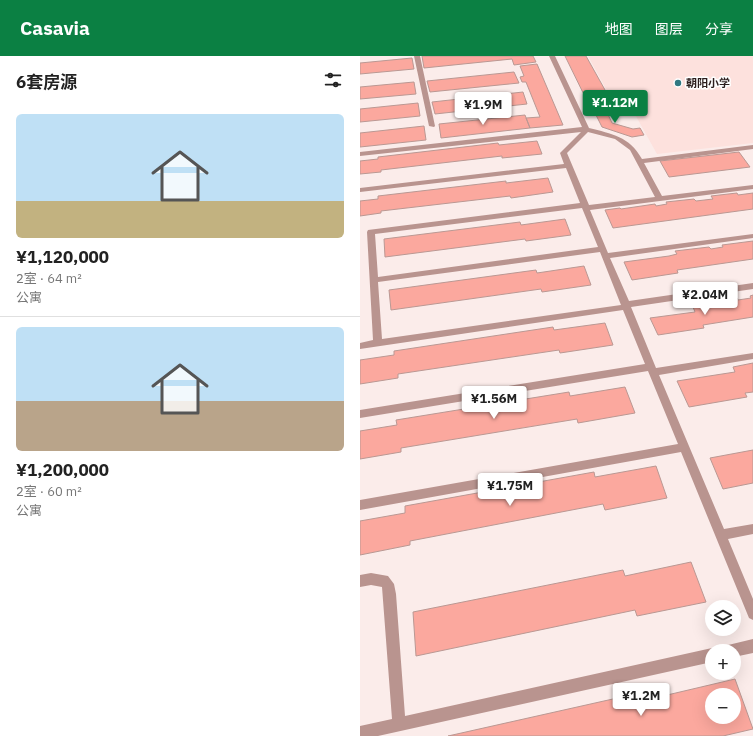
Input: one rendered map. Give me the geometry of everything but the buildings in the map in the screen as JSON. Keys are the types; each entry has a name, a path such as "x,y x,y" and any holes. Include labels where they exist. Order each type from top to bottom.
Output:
{"lane":[{"path":"417,56 432,126"},
{"path":"552,56 586,129"},
{"path":"586,129 583,135 566,148 563,153 753,614"},
{"path":"360,154 586,129 624,142 633,149 660,199"},
{"path":"639,160 750,147 753,155"},
{"path":"360,190 568,166"},
{"path":"378,343 371,232 753,187"},
{"path":"374,280 753,236"},
{"path":"360,346 753,286"},
{"path":"360,414 753,356"},
{"path":"360,505 684,447"},
{"path":"720,535 753,529"},
{"path":"360,581 371,579 384,580 388,584 390,594 399,724"},
{"path":"741,648 753,646"},
{"path":"360,733 705,657"}],"shaded area":[{"name":"朝阳小学","path":"588,56 753,56 753,143 657,154 632,109 618,111"}],"place":[{"name":"朝阳小学","path":"678,83"}]}
